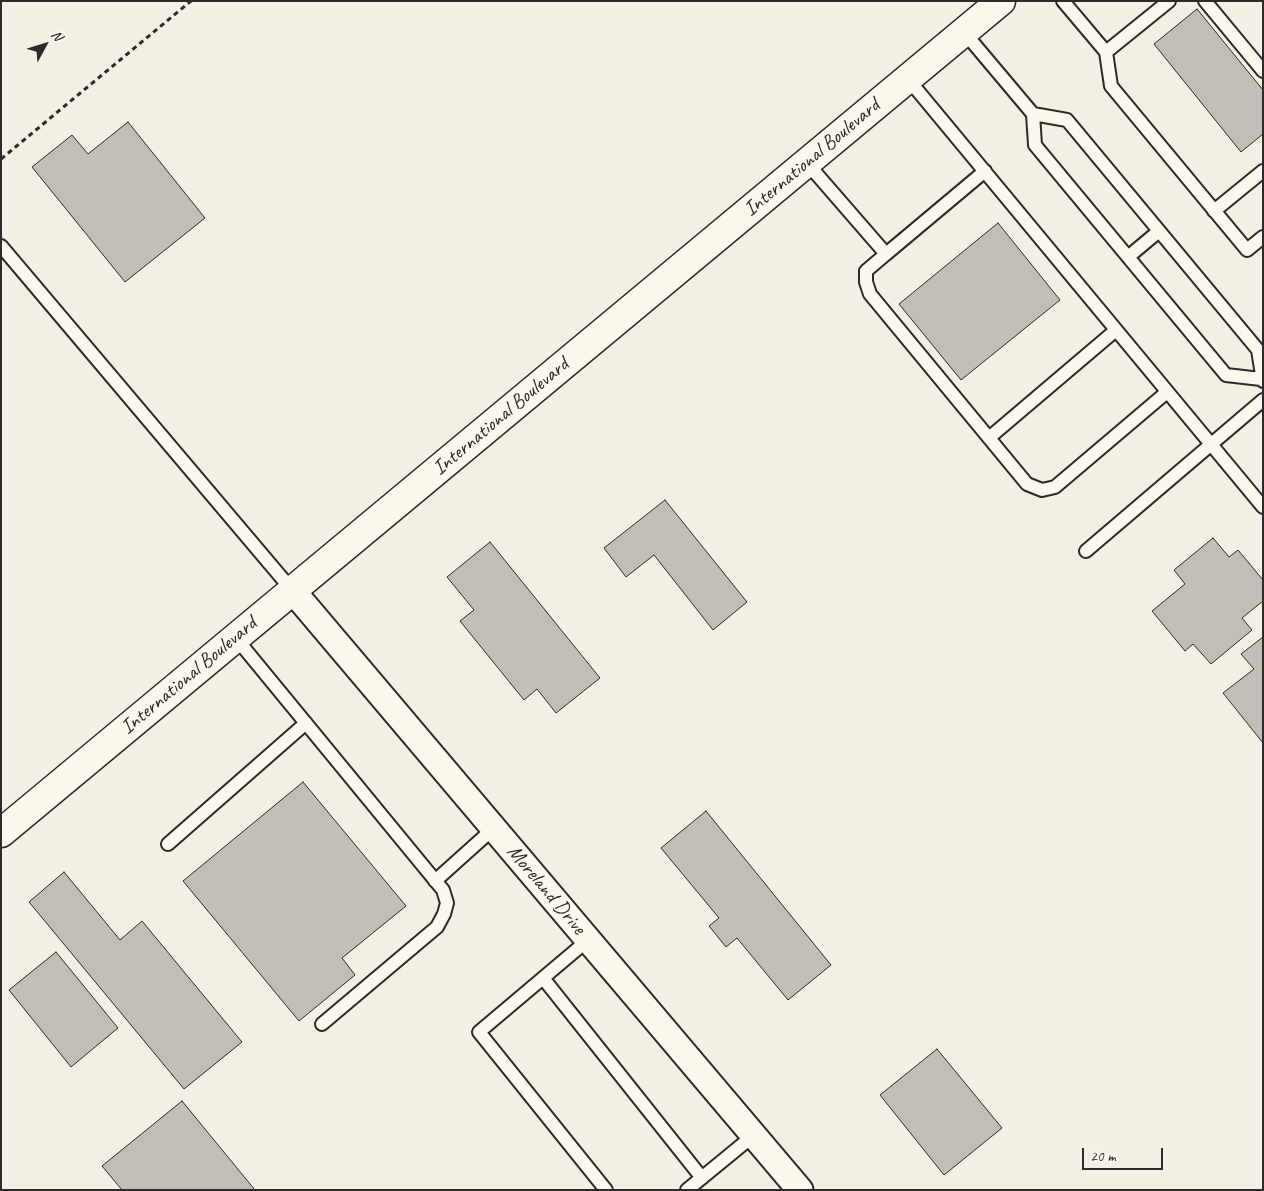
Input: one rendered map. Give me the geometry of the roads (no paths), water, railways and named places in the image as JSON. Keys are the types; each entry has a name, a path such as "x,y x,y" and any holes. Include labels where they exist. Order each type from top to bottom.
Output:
{"main road":[{"name":"International Boulevard","path":"1,833 1001,1"}],"street":[{"name":"Moreland Drive","path":"292,590 800,1190"}],"lane":[{"path":"1063,1 1106,52 1111,86 1247,250 1263,237"},
{"path":"1106,52 1169,1"},
{"path":"1205,1 1263,71"},
{"path":"964,32 1033,114 1036,144 1226,375 1262,380 1258,350 1067,120 1033,114"},
{"path":"908,79 1263,507"},
{"path":"807,163 886,254"},
{"path":"985,171 866,271 866,282 870,294 1027,484 1042,490 1055,487 1167,392"},
{"path":"1214,211 1263,171"},
{"path":"1128,257 1159,231"},
{"path":"1,246 292,590"},
{"path":"990,437 1116,330"},
{"path":"1086,551 1263,400"},
{"path":"236,638 435,880 447,902 444,914 437,927 322,1024"},
{"path":"168,844 306,723"},
{"path":"435,880 494,828"},
{"path":"588,940 479,1032 606,1190"},
{"path":"543,978 702,1178"},
{"path":"687,1190 754,1135"}]}
